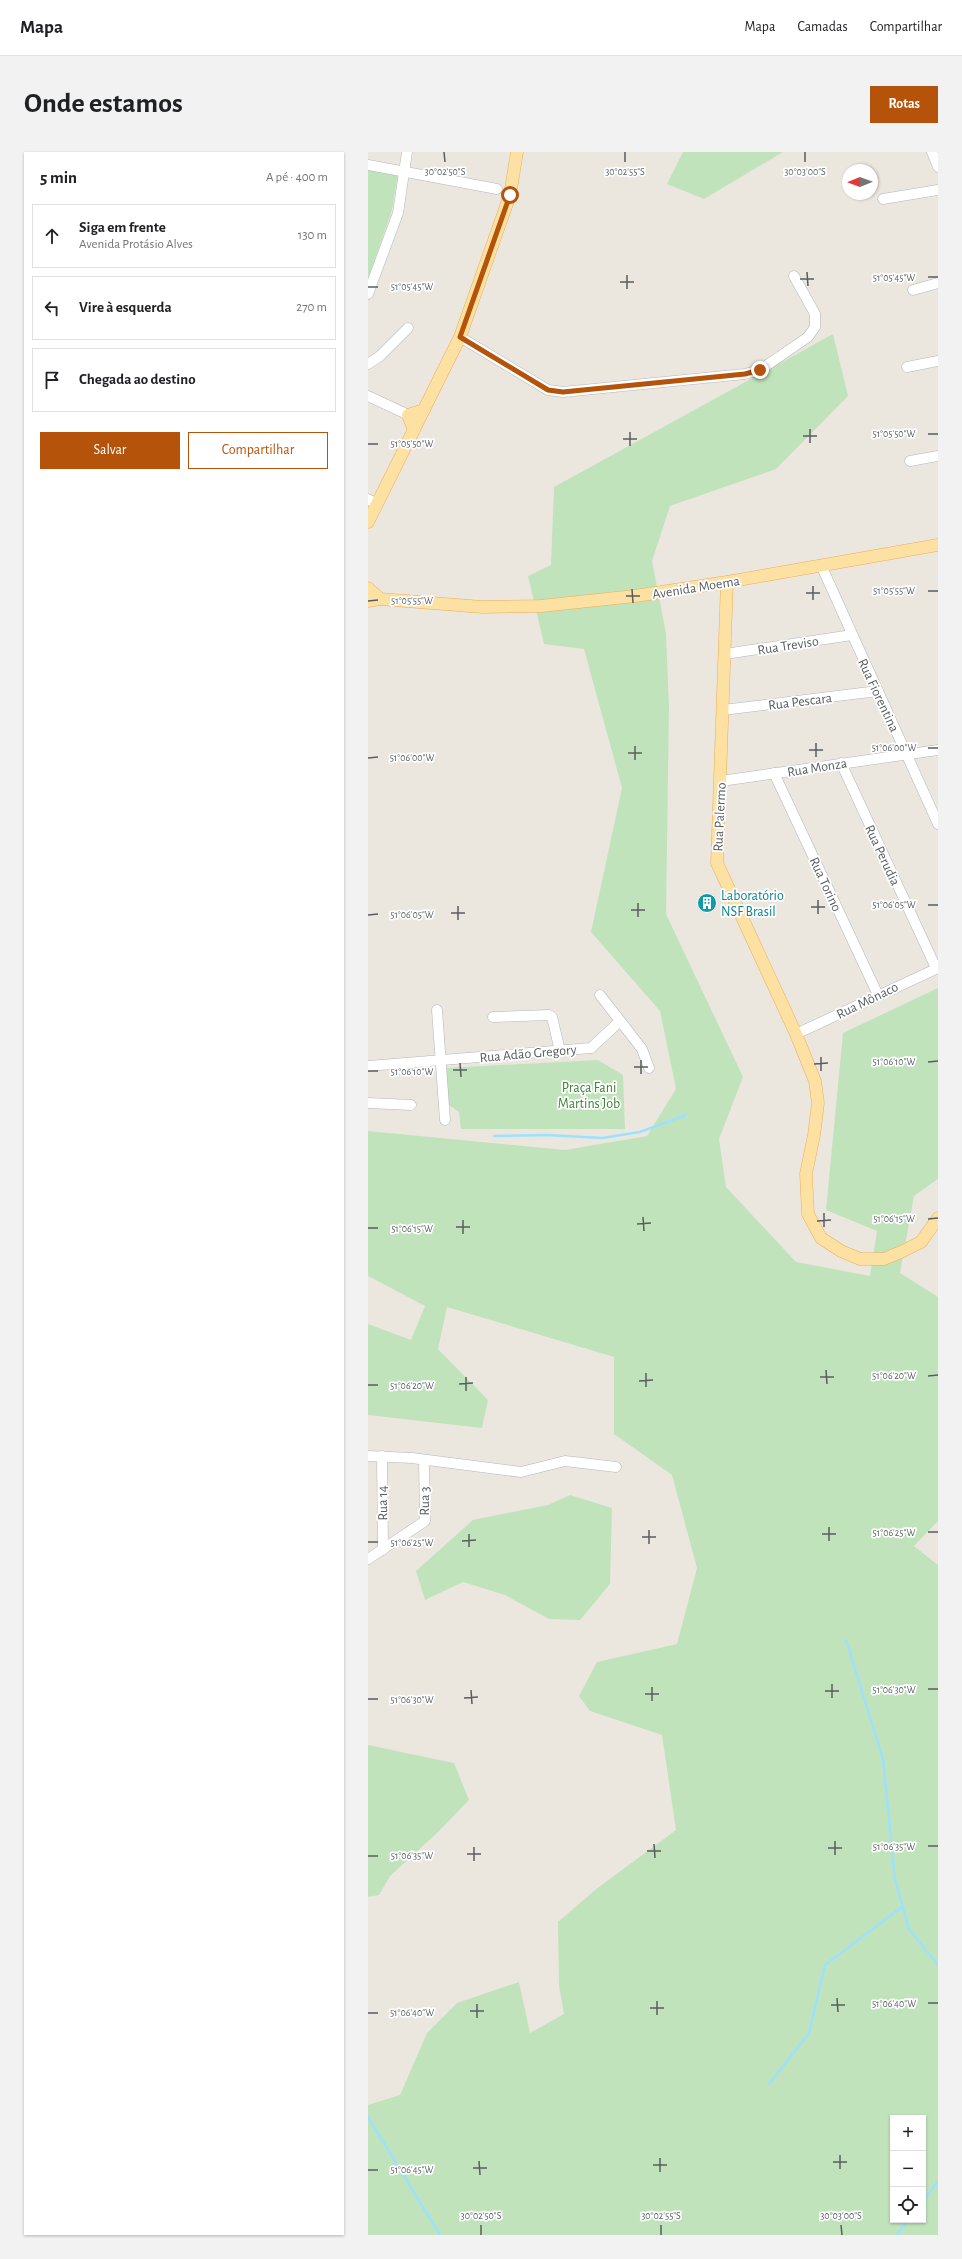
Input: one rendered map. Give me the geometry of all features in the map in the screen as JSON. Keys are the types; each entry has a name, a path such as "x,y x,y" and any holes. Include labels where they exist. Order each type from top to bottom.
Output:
{"main road":[{"path":"368,522 373,501 460,337 510,195 517,152"},
{"name":"Avenida Moema","path":"368,588 374,600 483,606 541,606 635,596 727,582 938,545"},
{"name":"Rua Palermo","path":"727,582 717,863 796,1034 815,1081 818,1103 814,1135 806,1174 808,1214 821,1238 841,1251 860,1259 884,1259 921,1242 938,1218"}],"street":[{"path":"368,294 398,213 407,152"},
{"path":"932,152 938,167"},
{"path":"368,165 497,189"},
{"path":"883,199 938,190"},
{"path":"460,337 548,390 563,392 745,374 760,370 808,338 815,327 815,314 794,276"},
{"path":"912,290 938,283"},
{"path":"368,364 380,356 408,328"},
{"path":"907,367 938,360"},
{"path":"368,396 416,419"},
{"path":"910,460 938,456"},
{"name":"Rua Fiorentina","path":"821,565 938,824"},
{"name":"Rua Treviso","path":"725,654 852,635"},
{"name":"Rua Pescara","path":"723,710 878,691"},
{"name":"Rua Monza","path":"721,781 938,750"},
{"name":"Rua Perudia","path":"841,763 937,968"},
{"name":"Rua Torino","path":"774,773 878,995"},
{"name":"Rua Mônaco","path":"796,1034 937,968"},
{"path":"600,994 642,1049 649,1068"},
{"path":"436,1010 445,1120"},
{"path":"493,1017 549,1015 552,1017 560,1051"},
{"name":"Rua Adão Gregory","path":"368,1066 592,1048 620,1021"},
{"path":"368,1103 411,1105"},
{"path":"368,1456 424,1460 521,1472 565,1462 616,1467"},
{"name":"Rua 14","path":"382,1456 383,1550"},
{"name":"Rua 3","path":"368,1559 425,1521 424,1460"}],"green space":[{"path":"683,152 783,152 704,199 667,184"},
{"path":"368,169 398,174 392,210 368,279"},
{"path":"833,334 848,396 776,469 670,506 652,561 666,633 669,707 666,914 743,1077 719,1139 726,1187 796,1262 870,1276 877,1231 826,1210 843,1033 938,988 938,1179 914,1196 900,1273 938,1297 938,1521 914,1546 938,1565 938,2235 368,2235 368,2105 400,2095 427,2033 457,2003 519,1982 530,2033 564,2014 559,1986 558,1922 595,1890 676,1830 662,1735 590,1711 579,1696 597,1662 677,1644 697,1568 672,1475 614,1434 614,1357 447,1307 438,1349 488,1400 482,1428 368,1415 368,1324 411,1340 425,1306 368,1276 368,1131 565,1150 647,1136 676,1089 660,1011 591,932 622,788 584,649 544,644 528,576 551,565 554,487"},
{"name":"Praça Fani Martins Job","path":"598,1060 623,1075 625,1129 461,1129 459,1112 449,1105 445,1068"},
{"path":"570,1495 612,1508 610,1584 580,1620 549,1619 505,1595 463,1582 425,1600 416,1571 473,1520 548,1505"},
{"path":"368,1745 454,1763 469,1800 437,1833 390,1876 379,1895 368,1897"}],"waterway":[{"path":"494,1136 547,1135 602,1138 640,1132 686,1115"},
{"path":"846,1640 883,1759 895,1880 909,1929 938,1965"},
{"path":"769,2084 809,2033 825,1965 903,1906"},
{"path":"368,2117 440,2235"},
{"path":"926,2197 938,2181"},
{"path":"897,2235 906,2223"}],"place":[{"name":"Laboratório NSF Brasil","path":"707,903"}],"route":[{"path":"510,195 460,337 548,390 563,392 745,374 760,370"}]}
